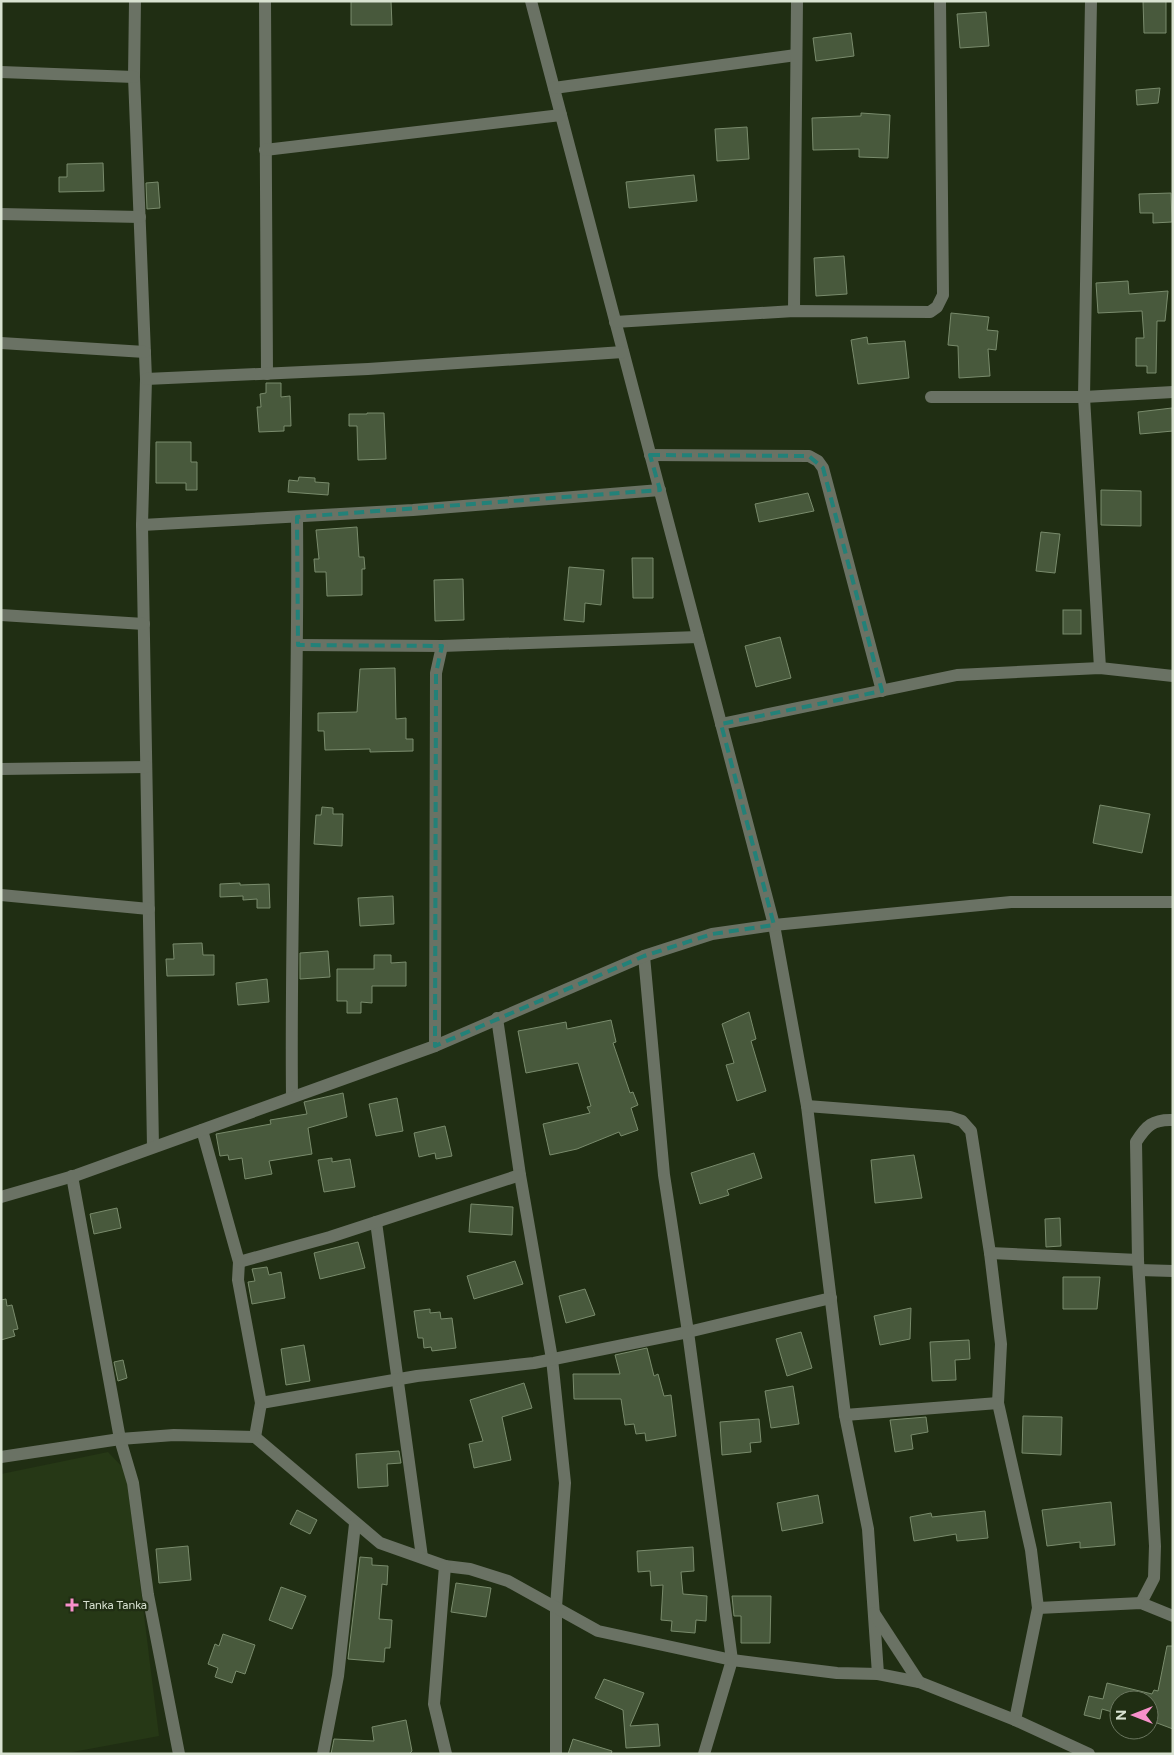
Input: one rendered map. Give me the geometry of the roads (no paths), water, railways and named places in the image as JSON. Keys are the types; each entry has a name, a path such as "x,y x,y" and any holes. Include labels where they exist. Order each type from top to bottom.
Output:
{"street":[{"path":"135,1 134,77 146,379 142,525 153,1147"},
{"path":"265,1 267,374"},
{"path":"531,1 774,924 807,1106 845,1415 868,1530 878,1674"},
{"path":"794,311 797,1"},
{"path":"615,322 794,311 930,312 937,307 943,295 940,1"},
{"path":"1091,1 1084,397 1100,668"},
{"path":"554,88 796,55"},
{"path":"1,72 134,77"},
{"path":"266,150 561,114"},
{"path":"1,214 140,217"},
{"path":"1,343 145,352"},
{"path":"146,379 368,369 623,352"},
{"path":"931,397 1084,397 1173,392"},
{"path":"650,455 809,456 818,461 824,468 882,691"},
{"path":"142,525 297,517 660,490"},
{"path":"292,1097 290,957 298,645 297,517"},
{"path":"1,615 144,624"},
{"path":"298,645 442,646 698,637"},
{"path":"435,1046 436,673 442,646"},
{"path":"721,724 957,675 1100,668 1173,676"},
{"path":"1,769 146,767"},
{"path":"1,896 149,909"},
{"path":"1,1197 72,1176 435,1046 644,956 712,934 774,924 1011,902 1173,902"},
{"path":"644,956 664,1175 688,1332 732,1660 704,1754"},
{"path":"497,1018 520,1175 552,1359 565,1483 556,1608 556,1754"},
{"path":"807,1106 950,1117 962,1121 971,1131 990,1252 1001,1344 998,1403 1030,1550 1038,1608 1015,1720"},
{"path":"1141,1603 1154,1578 1155,1546 1138,1265 1136,1142 1143,1130 1159,1119 1173,1120"},
{"path":"202,1130 239,1262 238,1280 261,1404 255,1437"},
{"path":"239,1262 376,1222 520,1175"},
{"path":"72,1176 120,1439 133,1483 148,1595 179,1754"},
{"path":"376,1222 396,1380 422,1557"},
{"path":"990,1252 1138,1265 1173,1271"},
{"path":"261,1404 396,1380 552,1359 688,1332 831,1298"},
{"path":"845,1415 998,1403"},
{"path":"1,1456 120,1439 174,1435 255,1437 380,1544 445,1566 470,1569 508,1580 598,1631 732,1660 837,1673 878,1674 919,1682 1015,1720 1089,1754"},
{"path":"323,1754 338,1676 355,1524"},
{"path":"445,1566 434,1704 446,1754"},
{"path":"1038,1608 1141,1603 1173,1616"},
{"path":"874,1612 919,1682"}],"place":[{"name":"Tanka Tanka","path":"72,1605"}]}
